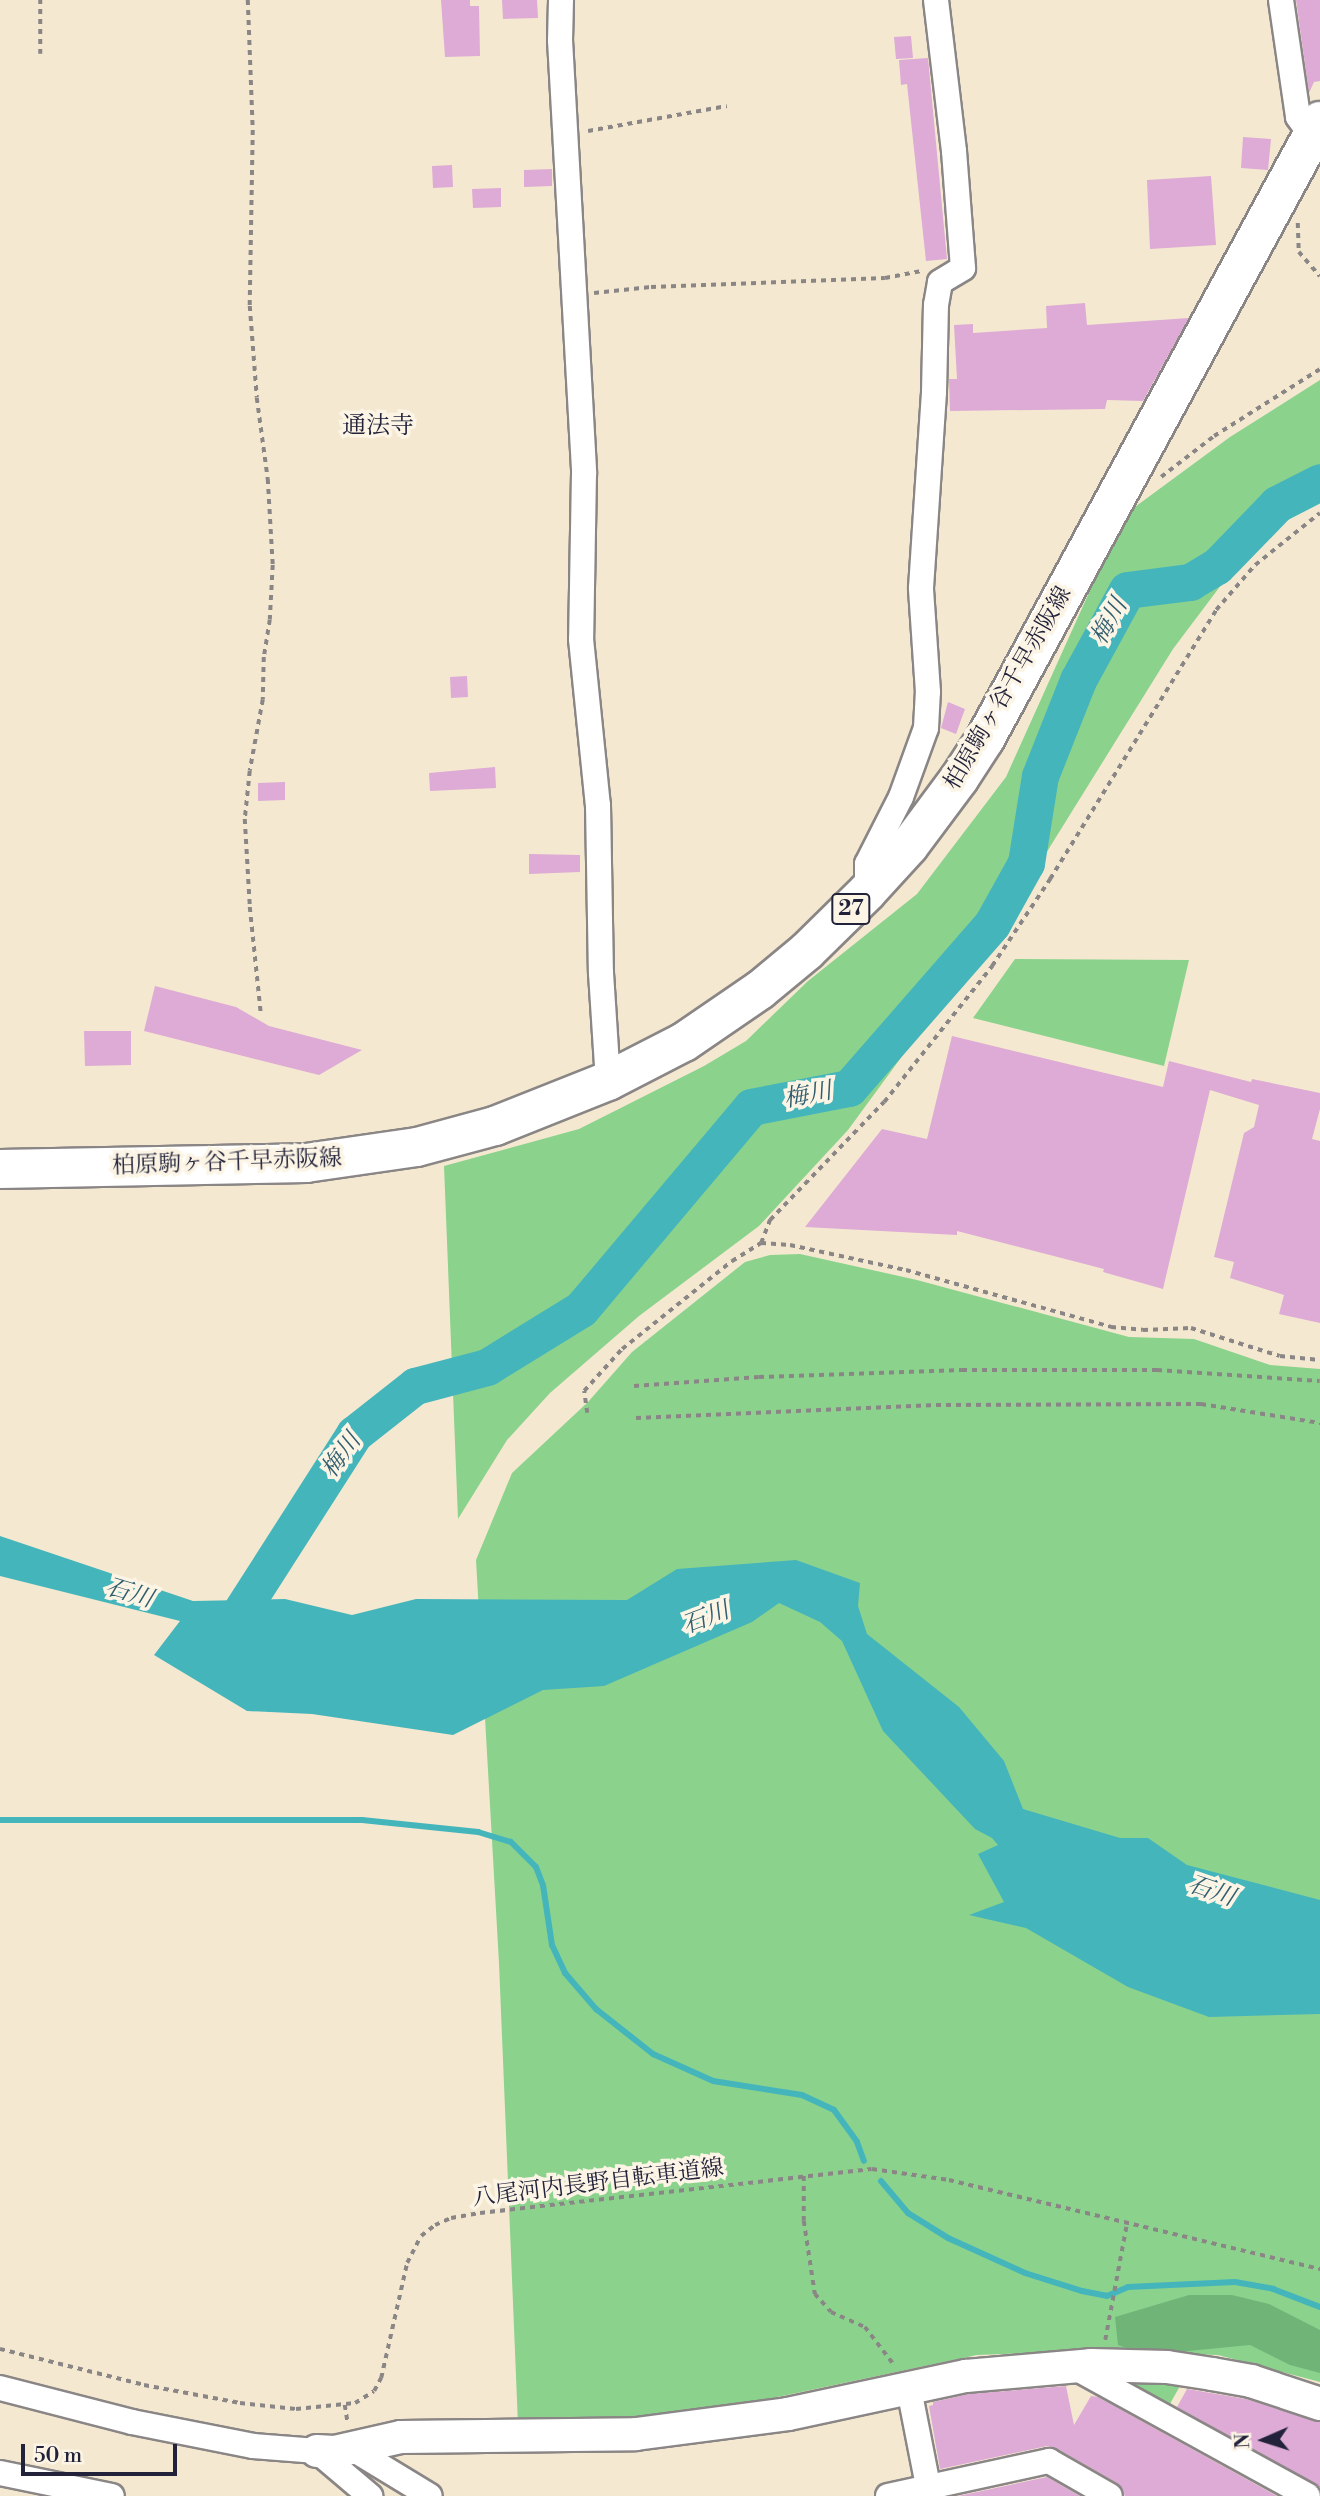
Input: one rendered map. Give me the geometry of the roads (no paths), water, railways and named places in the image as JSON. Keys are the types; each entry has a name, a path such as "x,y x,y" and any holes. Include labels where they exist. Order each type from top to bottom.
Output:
{"main road":[{"name":"柏原駒ヶ谷千早赤阪線","path":"0,1169 306,1163 417,1147 495,1126 608,1081 684,1042 760,990 807,951 867,892 916,837 985,739 1316,129"}],"street":[{"path":"561,0 560,40 584,473 581,639 598,805 601,973 608,1081"},
{"path":"867,892 867,864 901,797 926,728 928,692 921,588 934,392 936,305 940,282 963,268 954,150 936,0"},
{"path":"1282,0 1298,117 1316,129"},
{"path":"1087,2366 1308,2496"},
{"path":"0,2388 132,2422 253,2446 334,2452 401,2437 636,2434 788,2414 966,2376 1087,2366 1167,2367 1201,2372 1251,2381 1320,2404"},
{"path":"909,2389 929,2492"},
{"path":"351,2448 430,2496"},
{"path":"317,2451 370,2496"},
{"path":"888,2496 929,2492 1049,2461 1110,2496"},
{"path":"0,2473 113,2496"}],"water":[{"name":"石川","path":"0,1536 193,1601 285,1599 352,1615 416,1599 627,1600 677,1569 796,1560 860,1583 858,1606 867,1634 959,1707 1004,1761 1023,1809 1120,1838 1148,1838 1187,1865 1320,1900 1320,2014 1209,2017 1128,1987 1026,1928 969,1915 1004,1902 978,1854 998,1845 992,1838 975,1829 883,1731 842,1641 820,1622 779,1603 752,1622 604,1686 543,1690 453,1735 312,1714 247,1711 154,1655 180,1621 0,1576"}],"waterway":[{"name":"梅川","path":"232,1625 354,1434 415,1386 487,1367 581,1309 751,1107 849,1088 992,924 1026,863 1040,776 1078,680 1127,590 1190,582 1217,566 1277,504 1320,482"},
{"path":"0,1820 362,1820 478,1832 511,1842 536,1867 543,1885 552,1945 565,1973 596,2009 653,2054 713,2081 802,2095 834,2110 857,2142 864,2161"},
{"path":"881,2181 908,2213 948,2238 1025,2273 1082,2291 1107,2296 1128,2287 1235,2282 1273,2289 1320,2307"}],"district":[{"name":"通法寺","path":"378,427"}]}
